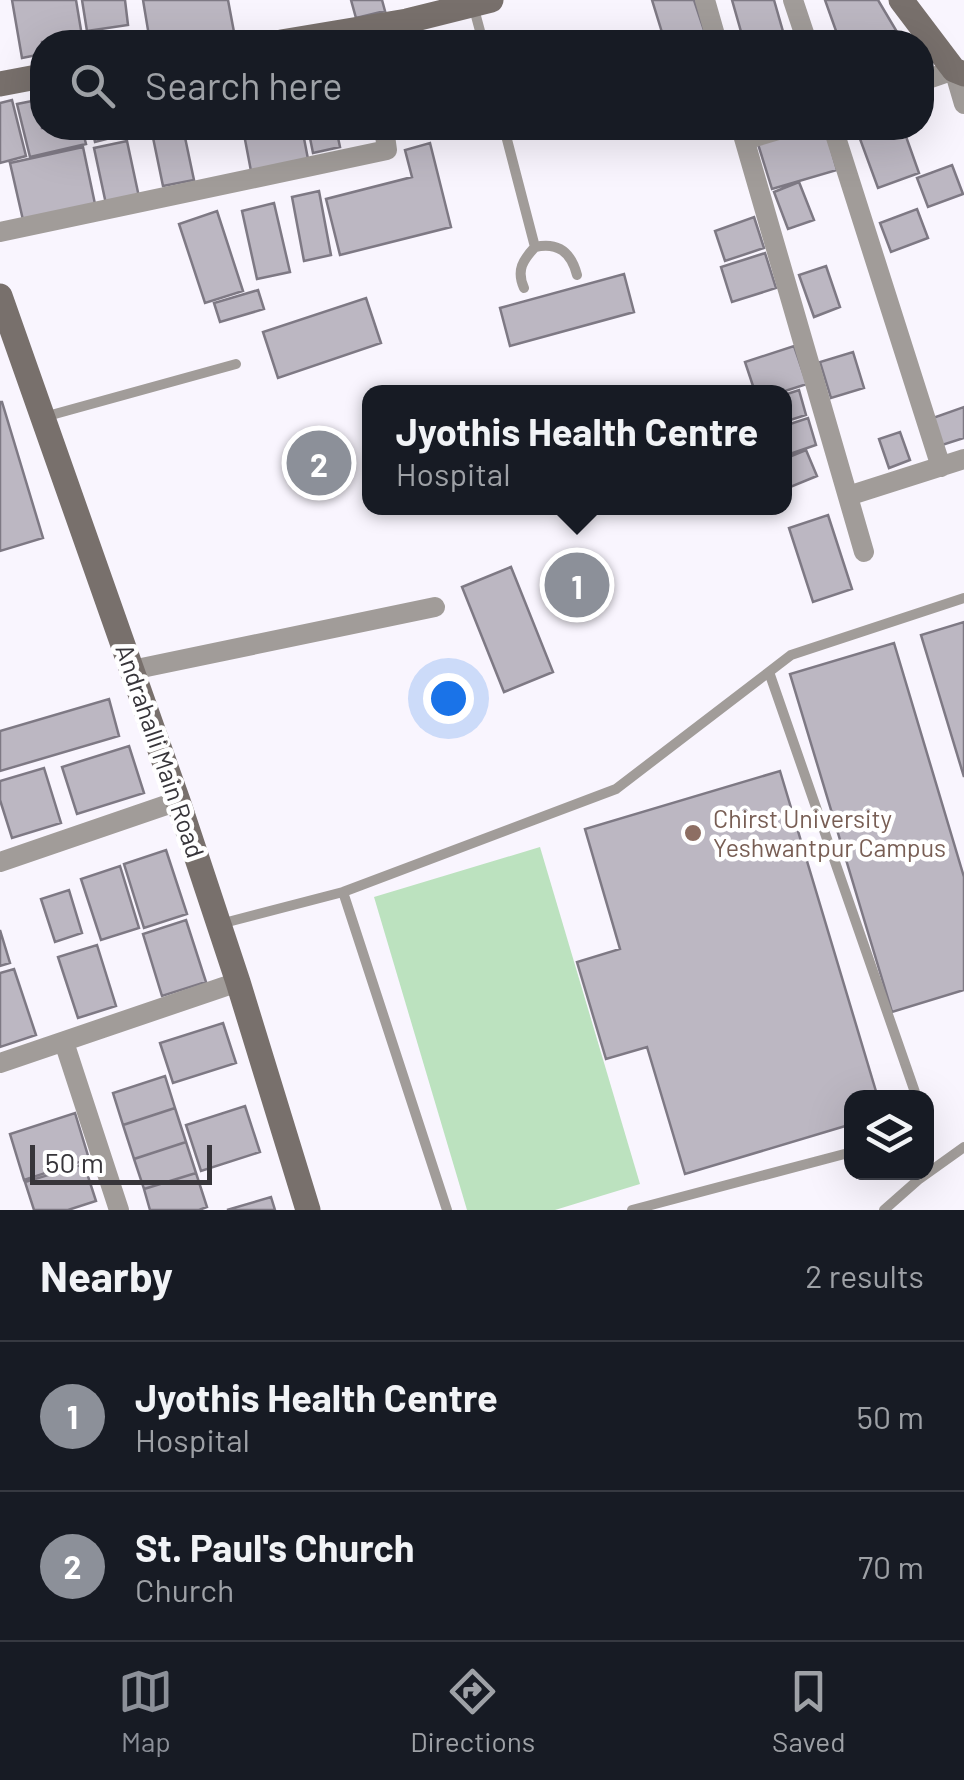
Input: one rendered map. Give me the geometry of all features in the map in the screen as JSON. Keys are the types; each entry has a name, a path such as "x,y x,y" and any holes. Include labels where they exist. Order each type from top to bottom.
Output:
{"main road":[{"path":"901,0 925,30"},
{"path":"387,30 482,2"},
{"path":"934,41 959,72"},
{"path":"0,84 30,78"},
{"name":"Andrahalli Main Road","path":"0,296 178,801 308,1210"}],"street":[{"path":"705,0 714,30"},
{"path":"793,0 802,30"},
{"path":"934,79 959,72 964,104"},
{"path":"0,232 387,150 386,140"},
{"path":"745,140 864,552"},
{"path":"837,140 940,467"},
{"path":"848,496 964,459"},
{"path":"132,670 435,607"},
{"path":"0,862 178,801"},
{"path":"0,1063 238,982"},
{"path":"64,1042 119,1210"}],"lane":[{"path":"482,2 483,30"},
{"path":"507,140 535,247"},
{"path":"524,288 519,270 535,247 549,244 562,250 574,262 577,275"},
{"path":"43,417 236,364"},
{"path":"219,925 343,892 616,789 791,655 964,598"},
{"path":"769,672 913,1090"},
{"path":"343,892 446,1210"},
{"path":"884,1210 964,1148"},
{"path":"632,1210 844,1154"}],"green space":[{"path":"540,847 640,1184 555,1210 467,1210 374,897"}],"building":[{"path":"12,0 76,0 81,30 30,30 30,56 22,58"},
{"path":"82,0 125,0 128,25 87,30"},
{"path":"143,0 228,0 234,30 148,30"},
{"path":"351,0 382,0 385,11 356,18"},
{"path":"652,0 694,0 704,30 661,30"},
{"path":"732,0 774,0 783,30 741,30"},
{"path":"825,0 878,0 896,30 836,30"},
{"path":"12,100 26,156 0,163 0,103"},
{"path":"30,101 30,140 85,140 86,144 30,157 17,104"},
{"path":"153,140 186,140 194,180 163,186"},
{"path":"245,140 304,140 308,159 251,171"},
{"path":"310,140 339,140 340,147 313,153"},
{"path":"772,140 828,140 837,170 772,189 758,144"},
{"path":"860,140 907,140 919,173 878,188"},
{"path":"127,141 139,197 106,204 94,148"},
{"path":"430,143 451,227 340,255 326,199 412,177 405,150"},
{"path":"83,147 95,204 23,220 10,163"},
{"path":"952,165 963,194 928,207 917,178"},
{"path":"799,182 814,220 788,229 774,192"},
{"path":"319,191 331,255 304,261 292,197"},
{"path":"274,203 290,272 257,279 242,211"},
{"path":"917,209 928,238 891,252 880,223"},
{"path":"217,211 243,291 205,303 179,224"},
{"path":"754,217 764,248 725,261 715,231"},
{"path":"765,253 776,288 732,302 721,267"},
{"path":"826,266 840,307 814,317 799,275"},
{"path":"624,274 634,312 510,346 500,308"},
{"path":"258,290 264,309 220,322 214,303"},
{"path":"366,298 381,343 278,378 263,332"},
{"path":"794,346 807,384 792,389 792,385 753,385 745,362"},
{"path":"853,352 864,388 831,398 820,362"},
{"path":"799,390 806,415 792,419 792,392"},
{"path":"0,402 43,538 0,551"},
{"path":"964,407 964,438 939,446 930,419"},
{"path":"808,418 816,445 792,453 792,423"},
{"path":"900,432 910,460 889,468 879,439"},
{"path":"806,450 817,476 792,486 792,456"},
{"path":"828,515 852,589 813,602 789,528"},
{"path":"511,567 553,672 504,692 462,587"},
{"path":"964,622 964,777 921,635"},
{"path":"894,643 964,877 964,990 892,1012 790,674"},
{"path":"109,699 119,736 0,771 0,731"},
{"path":"129,746 144,793 77,814 62,767"},
{"path":"44,768 61,823 12,838 0,800 0,781"},
{"path":"780,771 876,1090 844,1090 844,1126 685,1174 647,1047 606,1059 577,962 620,949 585,829"},
{"path":"166,850 187,914 144,928 124,864"},
{"path":"120,866 139,928 101,940 81,879"},
{"path":"69,890 82,933 55,942 41,899"},
{"path":"186,920 206,982 162,996 143,934"},
{"path":"0,930 10,963 0,966"},
{"path":"97,945 116,1006 78,1018 58,957"},
{"path":"14,969 36,1035 0,1047 0,973"},
{"path":"223,1023 236,1063 173,1083 160,1043"},
{"path":"165,1076 175,1108 123,1125 113,1093"},
{"path":"245,1106 260,1152 201,1171 186,1125"},
{"path":"175,1108 186,1142 134,1159 123,1125"},
{"path":"75,1113 89,1159 24,1180 10,1134"},
{"path":"186,1142 196,1173 144,1189 134,1159"},
{"path":"84,1164 96,1201 68,1210 34,1210 25,1182"},
{"path":"196,1173 207,1207 150,1210 144,1189"},
{"path":"271,1197 275,1210 227,1210"}],"place":[{"name":"St. Paul's Church","path":"319,463"},
{"name":"Jyothis Health Centre","path":"577,585"},
{"name":"Chirst University Yeshwantpur Campus","path":"693,833"}]}
